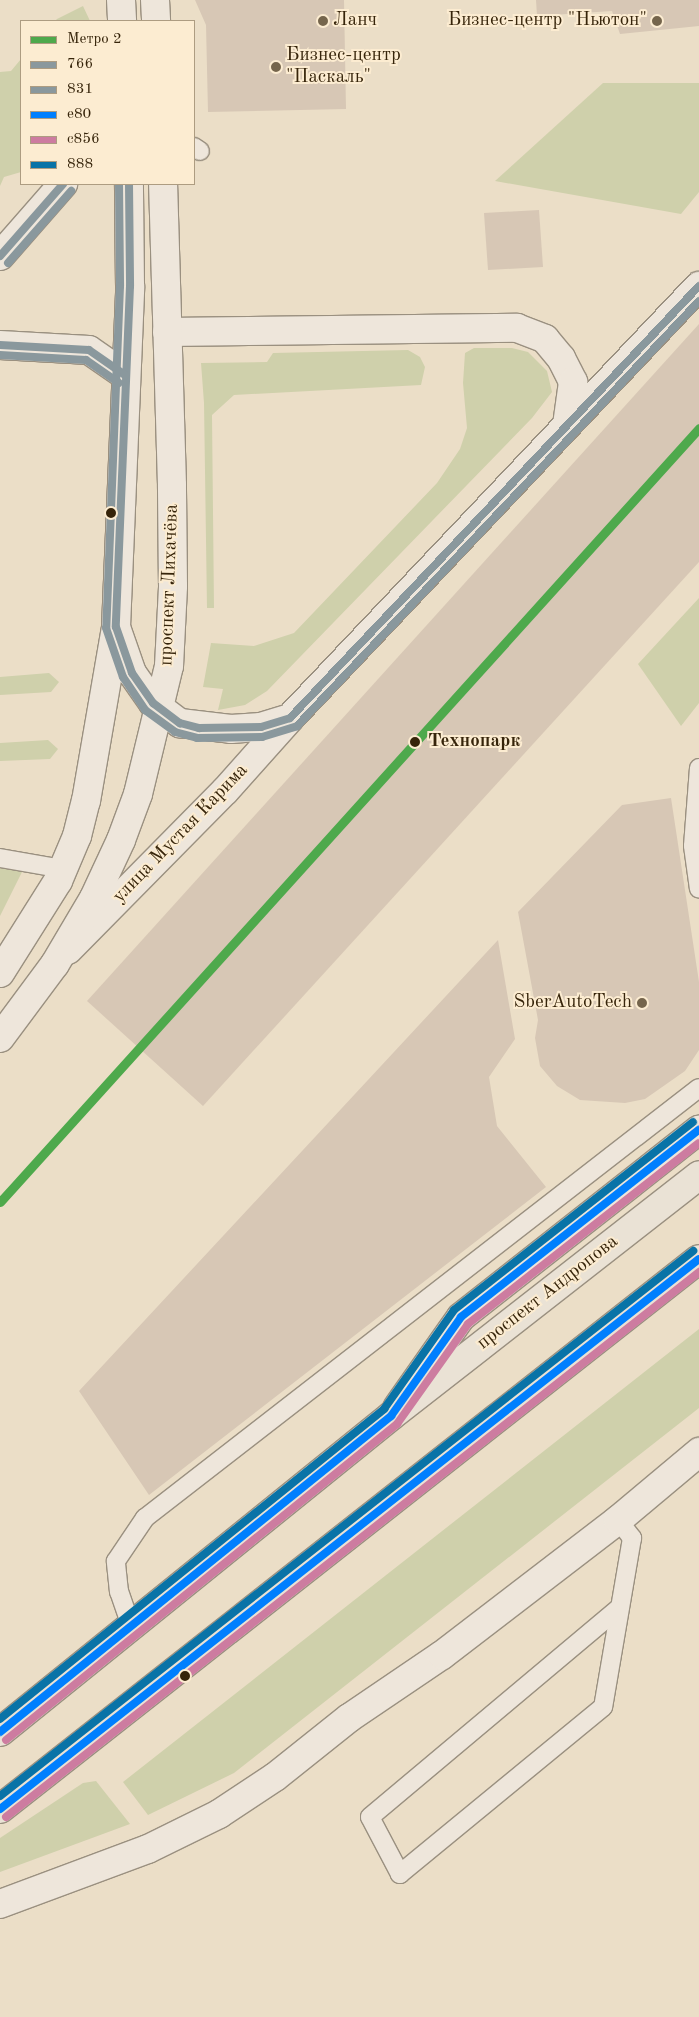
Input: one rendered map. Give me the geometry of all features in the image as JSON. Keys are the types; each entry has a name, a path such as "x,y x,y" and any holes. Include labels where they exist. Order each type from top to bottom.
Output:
{"main road":[{"name":"проспект Андропова","path":"0,1732 391,1416 699,1175"},
{"path":"0,1809 699,1259"}],"street":[{"path":"121,0 122,20"},
{"path":"155,0 156,20"},
{"path":"0,256 62,185"},
{"path":"0,973 23,938 63,869 77,836 86,801 116,627 130,286 129,185"},
{"name":"проспект Лихачёва","path":"55,964 94,898 122,840 138,794 169,666 173,586 163,185"},
{"name":"улица Мустая Карима","path":"0,1038 55,964 225,791 290,718 699,286"},
{"path":"167,332 517,328 544,339 561,358 573,382 567,425"},
{"path":"0,345 89,350 125,375"},
{"path":"116,627 132,673 160,708 180,723 199,728 261,727 290,718"},
{"path":"391,1416 460,1317 699,1130"},
{"path":"0,1904 148,1849 219,1814 275,1777 349,1718 442,1655 618,1520 699,1452"}],"lane":[{"path":"699,768 693,846 699,889"},
{"path":"0,858 63,869"},
{"path":"131,1626 119,1592 116,1561 145,1518 699,1088"},
{"path":"618,1520 632,1538 603,1707 400,1874 370,1817 620,1607"}],"green space":[{"path":"83,6 90,20 56,20"},
{"path":"20,60 20,172 4,177 0,186 0,72 11,71"},
{"path":"603,83 699,83 699,192 681,214 495,181"},
{"path":"474,348 512,348 528,352 547,371 552,392 532,418 267,691 245,705 218,710 223,689 203,687 211,643 254,646 294,633 437,483 460,449 467,428 463,383 465,353"},
{"path":"408,350 420,357 425,367 421,385 234,395 212,415 214,608 207,608 204,403 201,363 267,362 273,353"},
{"path":"699,598 699,703 681,726 638,664"},
{"path":"49,673 59,682 51,692 0,695 0,677"},
{"path":"48,740 58,749 50,759 0,761 0,743"},
{"path":"0,864 24,868 0,916"},
{"path":"699,1329 699,1408 234,1773 148,1815 123,1782"},
{"path":"96,1781 130,1824 0,1872 0,1838 83,1783"}],"building":[{"name":"Бизнес-центр \"Паскаль\"","path":"195,0 344,0 346,109 208,112 206,25"},
{"name":"Бизнес-центр \"Ньютон\"","path":"536,0 699,0 699,26 620,34 612,11 537,16"},
{"path":"539,210 543,267 488,270 484,213"},
{"path":"699,324 699,562 203,1106 87,1001"},
{"path":"671,798 699,982 699,1050 685,1071 645,1099 625,1103 580,1100 557,1086 540,1066 535,1038 538,1020 518,912 622,805"},
{"path":"498,940 515,1039 489,1077 497,1126 546,1187 149,1495 79,1391"}],"metro line":[{"name":"2","path":"0,1202 699,428"}],"transit line":[{"name":"766","path":"0,256 62,185"},
{"name":"831","path":"119,185 120,286 106,628 123,677 145,710 175,732 197,738 262,737 297,726 699,301"},
{"name":"766","path":"129,185 130,286 116,627 132,673 153,703 180,723 199,728 261,727 290,718 699,286"},
{"name":"831","path":"8,263 71,191"},
{"name":"766","path":"0,345 89,350 125,375"},
{"name":"831","path":"0,355 86,360 119,383"},
{"name":"888","path":"0,1719 384,1409 454,1310 693,1122"},
{"name":"е80","path":"0,1732 391,1416 461,1317 699,1130"},
{"name":"с856","path":"6,1740 397,1424 468,1324 699,1143"},
{"name":"888","path":"0,1796 693,1251"},
{"name":"е80","path":"0,1809 699,1259"},
{"name":"с856","path":"6,1817 699,1272"}],"place":[{"name":"Ланч","path":"323,21"},
{"name":"Бизнес-центр \"Ньютон\"","path":"657,21"},
{"name":"Бизнес-центр \"Паскаль\"","path":"276,67"},
{"name":"Технопарк","path":"415,742"},
{"name":"SberAutoTech","path":"642,1003"}]}
